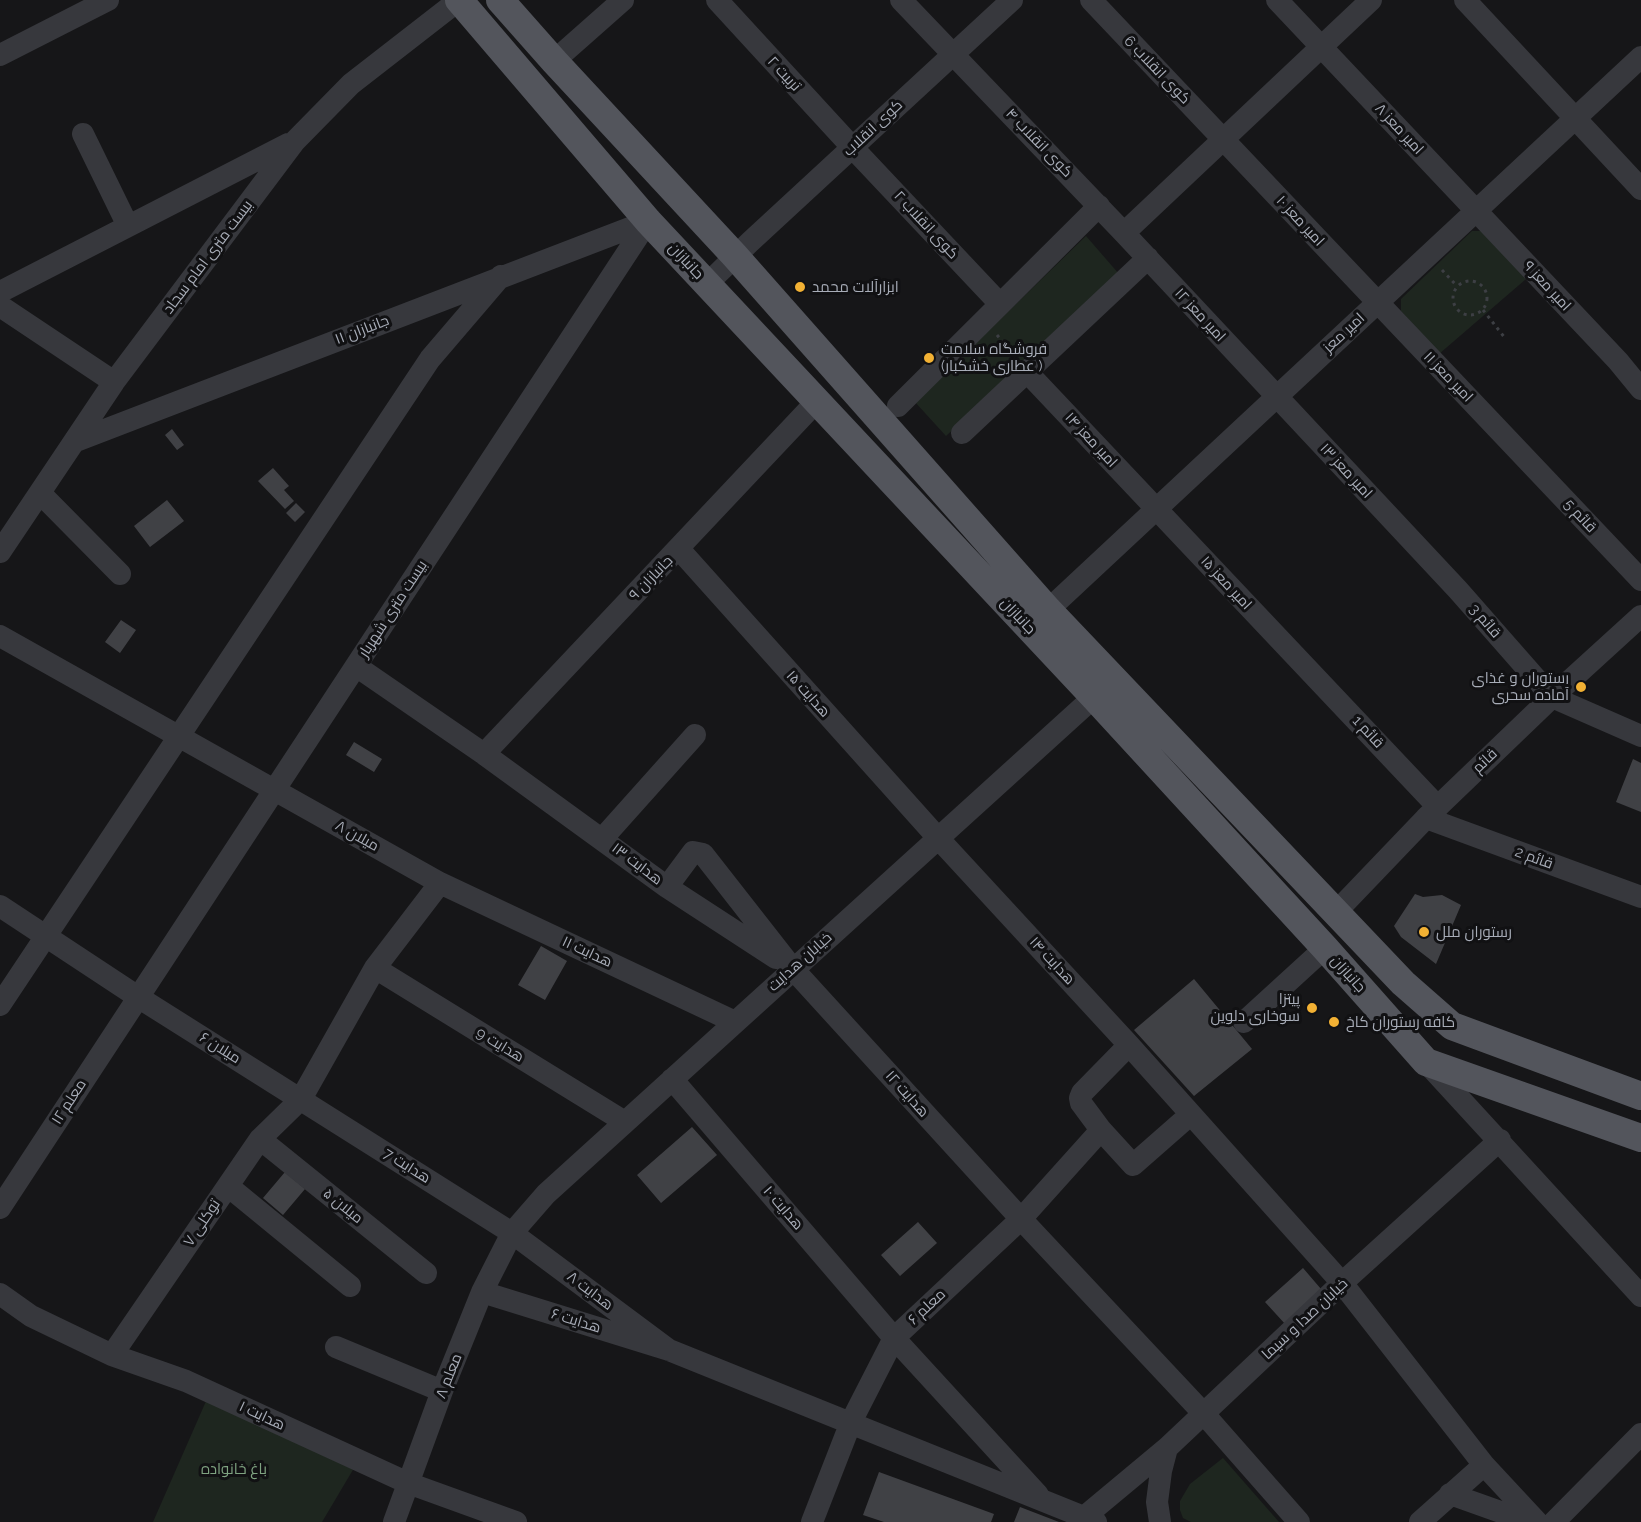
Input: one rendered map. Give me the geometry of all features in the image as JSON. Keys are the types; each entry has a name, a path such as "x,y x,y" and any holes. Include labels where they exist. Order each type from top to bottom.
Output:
{"main road":[{"name":"جانبازان","path":"459,0 648,221 1094,697 1325,948 1426,1062 1641,1138"},
{"name":"جانبازان","path":"500,0 735,256 1048,610 1404,983 1452,1026 1641,1096"}],"street":[{"path":"0,55 108,0"},
{"name":"بیست متری امام سجاد","path":"0,552 114,382 295,141 351,84 459,0"},
{"path":"554,61 623,0"},
{"name":"تربیت ۲","path":"717,0 852,147"},
{"name":"کوی انقلاب ۴","path":"901,0 1124,233"},
{"name":"کوی انقلاب","path":"707,284 1012,0"},
{"name":"کوی انقلاب 6","path":"1091,0 1224,139"},
{"name":"امیر معز ۸","path":"1277,0 1477,212"},
{"path":"1124,233 1371,0"},
{"path":"1465,0 1641,189"},
{"name":"امیر معز","path":"1048,610 1641,57"},
{"path":"83,134 128,226"},
{"name":"امیر معز ۱۰","path":"1224,139 1377,302"},
{"path":"0,292 295,141"},
{"name":"کوی انقلاب ۲","path":"852,147 992,311"},
{"path":"898,406 1099,206"},
{"name":"امیر معز ۹","path":"1477,212 1618,361 1641,389"},
{"name":"جانبازان ۱۱","path":"76,441 648,221"},
{"name":"بیست متری شهریار","path":"138,997 648,221"},
{"name":"امیر معز ۱۲","path":"1124,233 1276,397"},
{"path":"962,433 1148,258"},
{"path":"0,1005 430,359 501,276"},
{"name":"امیر معز ۱۱","path":"1377,302 1518,451"},
{"path":"0,306 114,382"},
{"name":"امیر معز ۱۴","path":"1027,372 1155,508"},
{"name":"امیر معز ۱۳","path":"1276,397 1417,546"},
{"name":"جانبازان ۹","path":"484,754 817,401"},
{"name":"قائم 5","path":"1518,451 1641,580"},
{"path":"40,493 120,574"},
{"name":"امیر معز ۱۵","path":"1155,508 1297,657"},
{"name":"قائم 3","path":"1417,546 1552,697"},
{"name":"هدایت ۱۵","path":"679,549 938,838"},
{"name":"قائم","path":"1336,912 1432,813 1552,697 1633,634 1641,616"},
{"name":"میلان ۸","path":"0,636 440,883"},
{"name":"قائم 1","path":"1297,657 1432,813"},
{"name":"هدایت ۱۳","path":"356,666 484,754 667,887 793,969"},
{"name":"خیابان هدایت","path":"512,1233 546,1194 1094,697"},
{"path":"1552,697 1641,736"},
{"path":"602,839 695,735"},
{"name":"قائم 2","path":"1432,813 1641,897"},
{"name":"هدایت ۱۴","path":"938,838 1129,1045 1342,1283 1484,1465 1537,1522"},
{"path":"667,887 693,852 703,854 793,969"},
{"name":"توکلی ۷","path":"112,1355 260,1139 301,1099 375,968 440,883"},
{"name":"هدایت ۱۱","path":"440,883 735,1022"},
{"name":"میلان ۶","path":"0,906 138,997 301,1099"},
{"path":"1244,1022 1325,948"},
{"name":"هدایت 9","path":"375,968 625,1122"},
{"name":"هدایت ۱۲","path":"793,969 1021,1220 1204,1414 1299,1522"},
{"name":"معلم ۱۲","path":"0,1208 6,1184 138,997"},
{"path":"1129,1045 1082,1093 1080,1098 1081,1103 1101,1131 1133,1165 1190,1115"},
{"path":"1426,1062 1641,1296"},
{"name":"هدایت ۱۰","path":"672,1079 894,1338 1041,1498"},
{"name":"هدایت 7","path":"301,1099 512,1233"},
{"name":"معلم ۶","path":"812,1522 851,1422 894,1338 1021,1220 1101,1131"},
{"name":"میلان ۵","path":"260,1139 426,1273"},
{"name":"خیابان صدا و سیما","path":"1089,1520 1342,1283 1500,1140"},
{"path":"228,1186 350,1286"},
{"name":"معلم ۸","path":"394,1522 442,1391 482,1292 512,1233"},
{"name":"هدایت ۸","path":"512,1233 669,1350"},
{"name":"هدایت ۶","path":"482,1292 669,1350"},
{"name":"هدایت ۱","path":"0,1294 31,1316 112,1355 186,1381 408,1483 516,1522"},
{"path":"336,1347 442,1391"},
{"path":"669,1350 1041,1498 1089,1520"},
{"path":"1554,1522 1641,1434"},
{"path":"1160,1522 1157,1502 1167,1448"},
{"path":"1420,1522 1484,1465"},
{"path":"1450,1494 1529,1522"}],"path":[{"path":"1437,265 1457,286"},
{"path":"1473,281 1484,287 1488,297 1483,310 1470,316 1459,312 1453,297 1457,286 1473,281"},
{"path":"1483,310 1505,338"},
{"path":"992,311 1027,372"}],"green space":[{"path":"1472,231 1484,231 1526,279 1439,354 1401,311 1401,299"},
{"path":"1086,236 1119,274 946,436 915,402"},
{"name":"باغ خانواده","path":"207,1399 354,1468 322,1522 153,1522"},
{"path":"1223,1458 1279,1522 1191,1522 1183,1518 1180,1501 1190,1484"}],"building":[{"path":"172,429 184,445 177,450 165,435"},
{"path":"273,468 289,486 284,490 294,501 285,509 258,481"},
{"path":"167,500 184,521 150,547 134,526"},
{"path":"296,503 305,512 295,522 286,513"},
{"path":"121,620 136,630 120,653 105,642"},
{"path":"354,742 382,759 374,772 346,755"},
{"path":"1633,759 1641,763 1641,812 1616,802"},
{"name":"رستوران ملل","path":"1415,894 1423,897 1442,895 1461,905 1436,964 1401,937 1394,926"},
{"path":"541,946 567,961 545,1000 518,985"},
{"path":"1194,979 1252,1049 1194,1096 1134,1030"},
{"path":"692,1127 717,1155 661,1203 637,1175"},
{"path":"285,1172 305,1189 283,1215 263,1198"},
{"path":"918,1222 937,1243 900,1276 881,1255"},
{"path":"1303,1268 1321,1289 1286,1325 1265,1302"},
{"path":"879,1472 994,1514 991,1522 884,1522 863,1515"},
{"path":"1020,1507 1059,1522 1014,1522"}],"place":[{"name":"ابزارآلات محمد","path":"800,287"},
{"name":"فروشگاه سلامت (عطاری خشکبار )","path":"929,358"},
{"name":"رستوران و غذای آماده سحری","path":"1581,687"},
{"name":"رستوران ملل","path":"1424,932"},
{"name":"پیتزا سوخاری دلوین","path":"1312,1008"},
{"name":"کافه رستوران کاخ","path":"1334,1022"}]}
